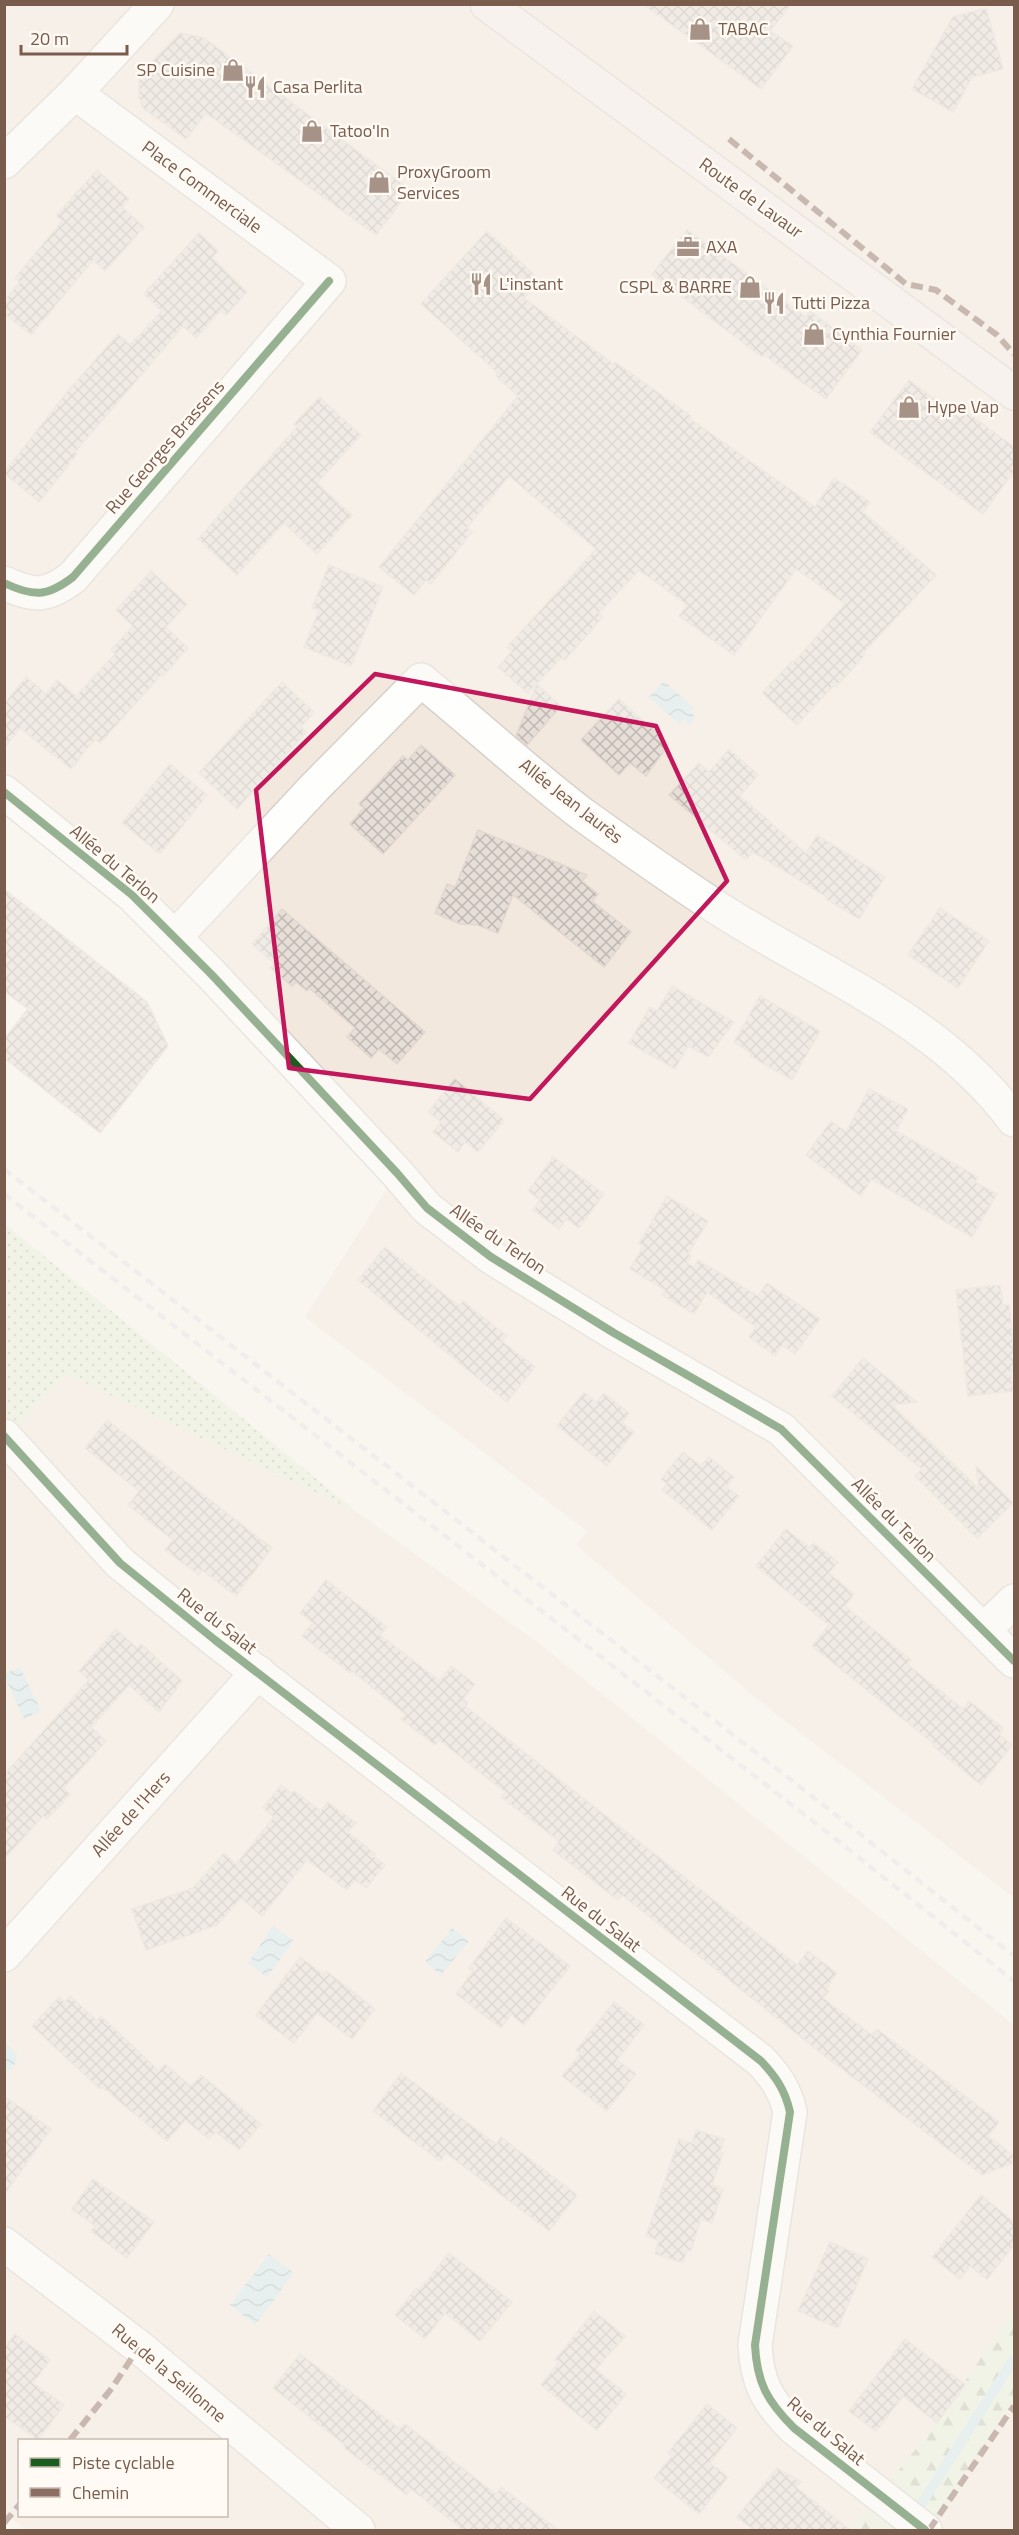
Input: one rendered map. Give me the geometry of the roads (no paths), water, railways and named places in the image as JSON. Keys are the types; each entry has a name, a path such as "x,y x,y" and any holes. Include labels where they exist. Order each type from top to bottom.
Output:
{"main road":[{"name":"Route de Lavaur","path":"487,4 1014,393"}],"street":[{"path":"4,162 75,93 157,4"},
{"name":"Place Commerciale","path":"75,93 328,280"},
{"name":"Rue Georges Brassens","path":"4,583 25,592 47,593 73,577 328,280"},
{"name":"Allée Jean Jaurès","path":"175,938 315,788 421,680 581,813 714,906 845,981 923,1030 992,1091 1014,1120"},
{"name":"Allée du Terlon","path":"4,792 132,895 389,1164 427,1208 491,1257 614,1334 781,1429 1014,1661"},
{"name":"Rue du Salat","path":"4,1436 120,1563 761,2061 776,2077 786,2096 790,2112 755,2345 756,2367 763,2389 774,2409 794,2428 925,2530"},
{"path":"984,1630 1014,1601"},
{"name":"Allée de l'Hers","path":"4,1955 258,1672"},
{"name":"Rue de la Seillonne","path":"4,2244 139,2347 358,2530"}],"water":[{"path":"664,681 694,708 690,712 696,717 689,725 683,719 679,724 649,697"},
{"path":"20,1667 41,1711 24,1719 5,1677 5,1674"},
{"path":"273,1926 294,1941 267,1977 248,1963"},
{"path":"452,1928 469,1941 441,1975 425,1962"},
{"path":"4,2043 17,2053 16,2063 5,2072"},
{"path":"269,2254 294,2273 255,2325 230,2305"}],"waterway":[{"path":"913,2517 1014,2359"}],"railway":[{"path":"4,1169 826,1807 1014,1956"},
{"path":"4,1194 814,1822 1014,1981"}],"place":[{"name":"TABAC","path":"700,29"},
{"name":"SP Cuisine","path":"233,70"},
{"name":"Casa Perlita","path":"255,87"},
{"name":"Tatoo'In","path":"312,131"},
{"name":"ProxyGroom Services","path":"379,182"},
{"name":"AXA","path":"688,247"},
{"name":"L'instant","path":"481,284"},
{"name":"CSPL & BARRE","path":"750,287"},
{"name":"Tutti Pizza","path":"774,303"},
{"name":"Cynthia Fournier","path":"814,334"},
{"name":"Hype Vap","path":"909,407"}]}
